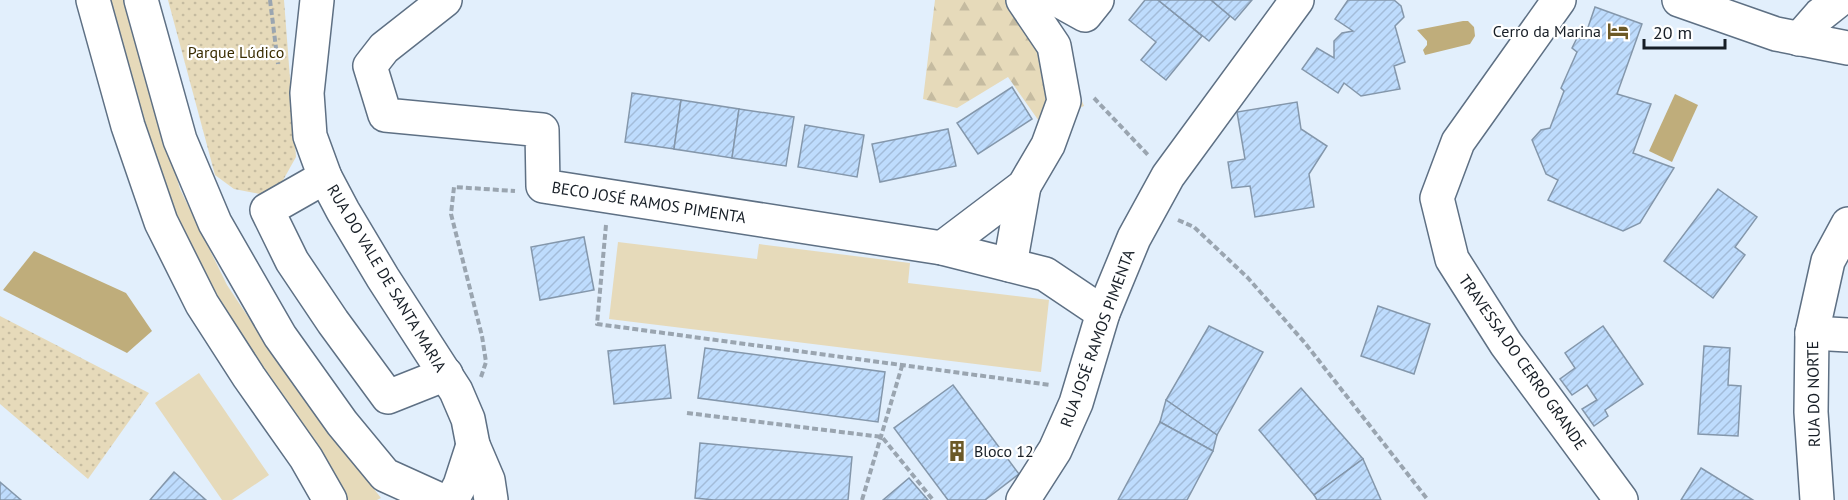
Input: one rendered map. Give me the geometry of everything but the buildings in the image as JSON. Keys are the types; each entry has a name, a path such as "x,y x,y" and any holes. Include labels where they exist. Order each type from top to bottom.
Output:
{"street":[{"path":"93,0 128,126 161,222 202,304 249,377 306,458 330,500"},
{"path":"141,0 185,150 215,223 280,336 342,423 385,475 442,500"},
{"name":"RUA DO VALE DE SANTA MARIA","path":"317,0 307,93 310,136 326,177 383,278 456,391 468,419 473,446 488,480 491,500"},
{"name":"BECO JOSÉ RAMOS PIMENTA","path":"445,0 384,48 370,66 385,115 542,129 543,186 942,248 1045,274 1103,313"},
{"path":"1010,265 1024,186 1048,145 1064,101 1054,46 1023,0"},
{"path":"1058,0 1085,15 1097,0"},
{"name":"RUA JOSÉ RAMOS PIMENTA","path":"1023,500 1055,450 1076,403 1103,313 1134,238 1150,208 1168,176 1298,0"},
{"name":"TRAVESSA DO CERRO GRANDE","path":"1558,0 1458,142 1437,198 1452,259 1506,344 1621,500"},
{"path":"1679,0 1776,33 1848,48"},
{"path":"1799,39 1820,15 1839,0"},
{"path":"326,177 267,210 292,261 388,397 446,374"},
{"path":"942,248 1024,186"},
{"name":"RUA DO NORTE","path":"1817,500 1811,412 1812,333 1828,261 1848,224"},
{"path":"1812,333 1848,335"},
{"name":"RUA DO VALE DE SANTA MARIA","path":"442,500 460,485 473,446"}],"path":[{"path":"1091,95 1168,176"},
{"path":"482,336 451,214 454,187 521,191 543,186"},
{"path":"608,196 597,324 1080,389"},
{"path":"1150,208 1194,227 1248,278 1305,343 1428,500"},
{"path":"862,500 902,366"},
{"path":"687,414 882,437 933,500"}],"green space":[{"path":"108,0 125,0 180,189 227,285 296,389 381,498 346,500 215,296 178,226 154,165"},
{"name":"Parque Lúdico","path":"168,0 284,0 296,157 282,182 260,194 234,189 215,175"},
{"path":"935,0 1036,0 1052,26 1084,106 1041,124 1008,77 957,108 923,99"},
{"path":"618,242 757,259 759,244 910,263 908,283 1049,300 1041,372 609,319"},
{"path":"0,316 149,393 88,479 0,404"},
{"path":"199,373 269,475 232,500 222,500 155,403"}],"shaded area":[{"path":"1468,21 1474,27 1475,36 1470,44 1425,55 1423,50 1427,41 1417,30"},
{"path":"1675,94 1698,105 1672,162 1649,151"},
{"path":"34,251 126,293 152,331 127,353 3,290"}],"place":[{"name":"Cerro da Marina","path":"1618,31"},
{"name":"Bloco 12","path":"957,451"}]}
